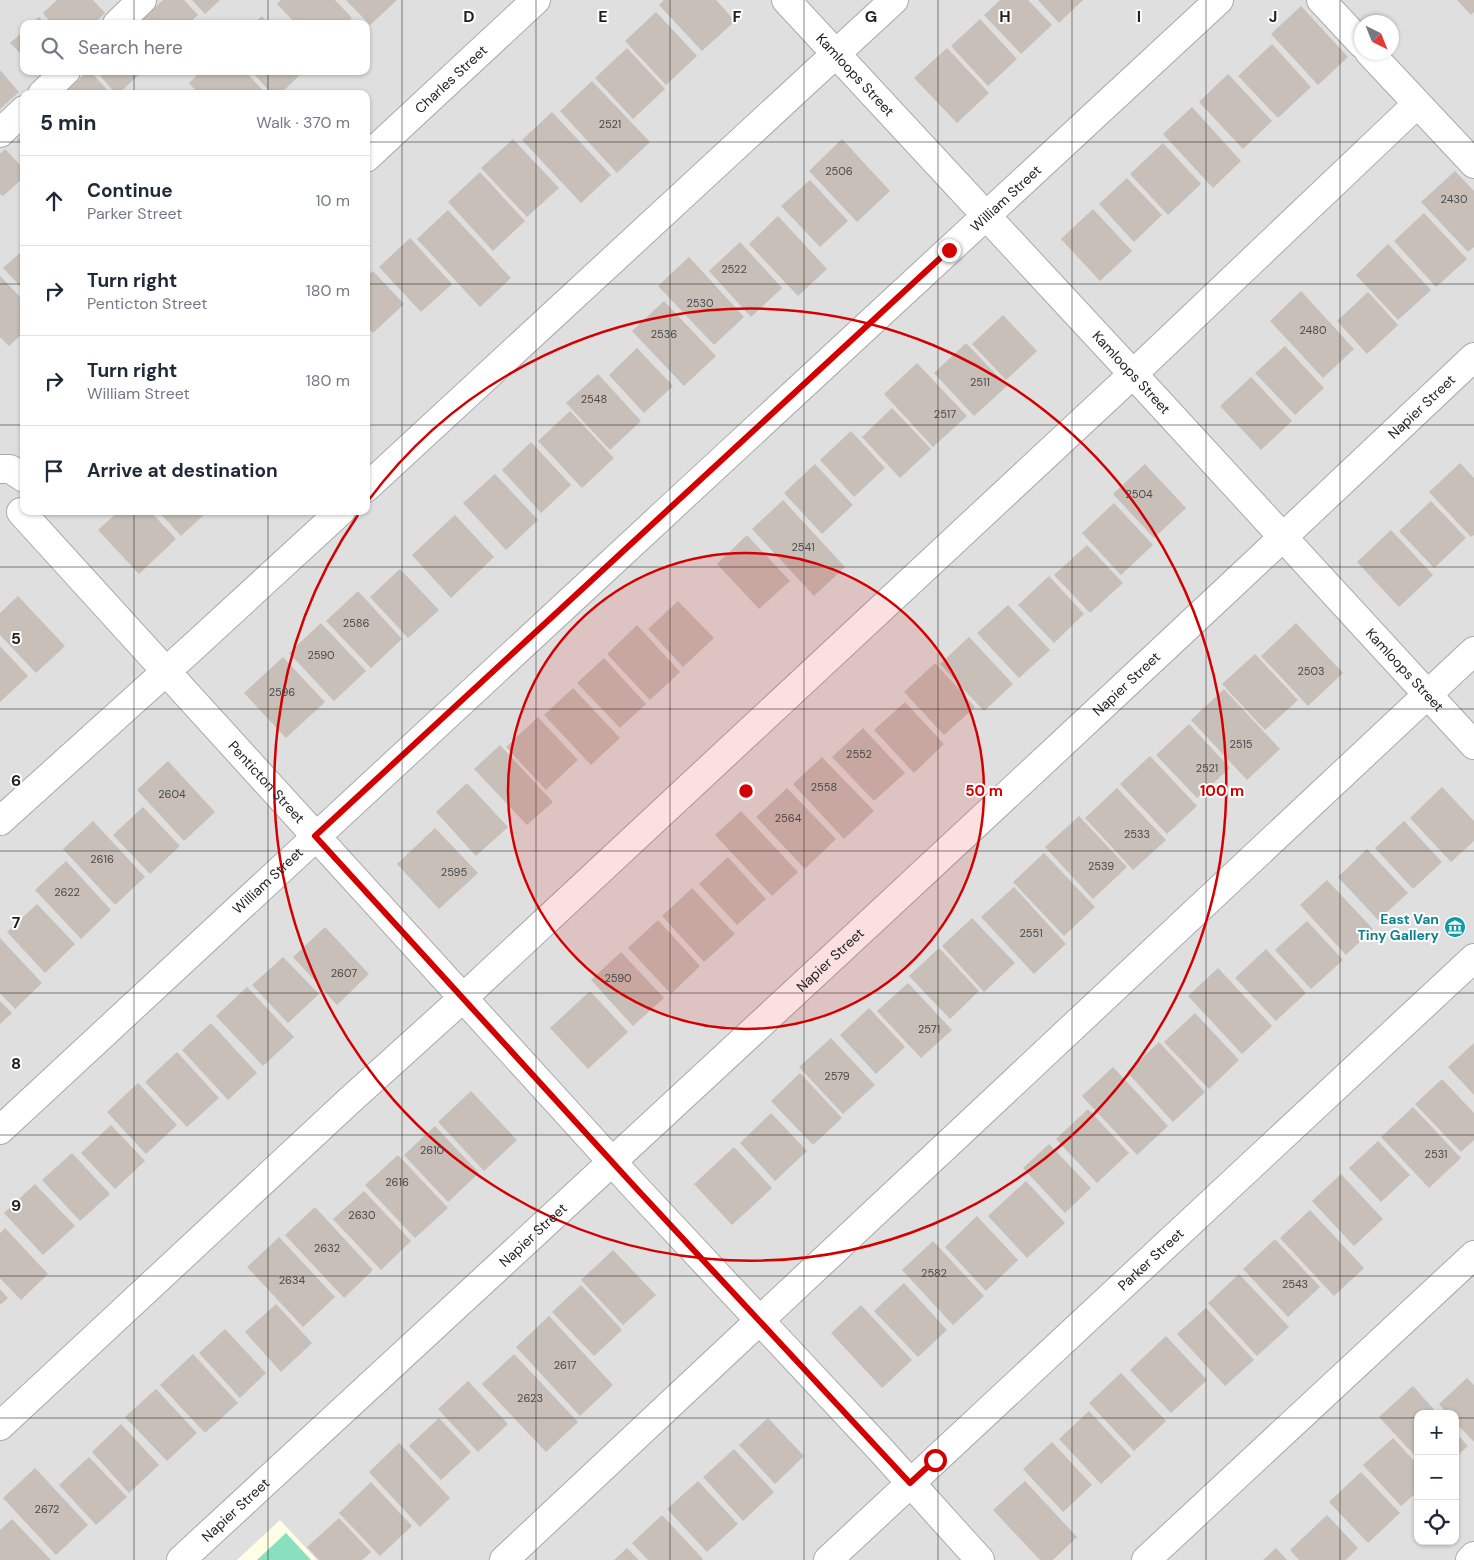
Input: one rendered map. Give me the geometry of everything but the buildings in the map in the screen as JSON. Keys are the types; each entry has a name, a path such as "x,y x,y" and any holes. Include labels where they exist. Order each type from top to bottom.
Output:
{"street":[{"path":"121,20 142,0"},
{"name":"Kamloops Street","path":"786,0 1284,537 1474,745"},
{"path":"370,484 837,55 894,0"},
{"name":"William Street","path":"0,1130 1219,0"},
{"path":"1321,0 1354,35"},
{"name":"Charles Street","path":"370,154 530,2"},
{"path":"1377,60 1474,164"},
{"path":"46,90 62,75"},
{"path":"0,1426 348,1101 464,998 1133,374 1417,104"},
{"path":"0,133 20,114"},
{"name":"Napier Street","path":"181,1560 1284,537 1474,357"},
{"path":"0,469 10,469 20,475"},
{"name":"Penticton Street","path":"15,513 166,672 612,1162 980,1560"},
{"path":"0,821 337,515"},
{"path":"504,1560 1474,651"},
{"name":"Parker Street","path":"828,1560 1474,958"},
{"path":"1146,1560 1474,1255"},
{"path":"1470,1560 1474,1556"}],"shaded area":[{"path":"0,0 1474,0 1474,1560 0,1560"},
{"path":"280,1520 317,1560 237,1560"}],"green space":[{"path":"286,1533 311,1560 257,1560"}],"place":[{"name":"East Van Tiny Gallery","path":"1455,927"}],"route":[{"path":"935,1460 910,1483 635,1187 315,836 949,250"}]}
